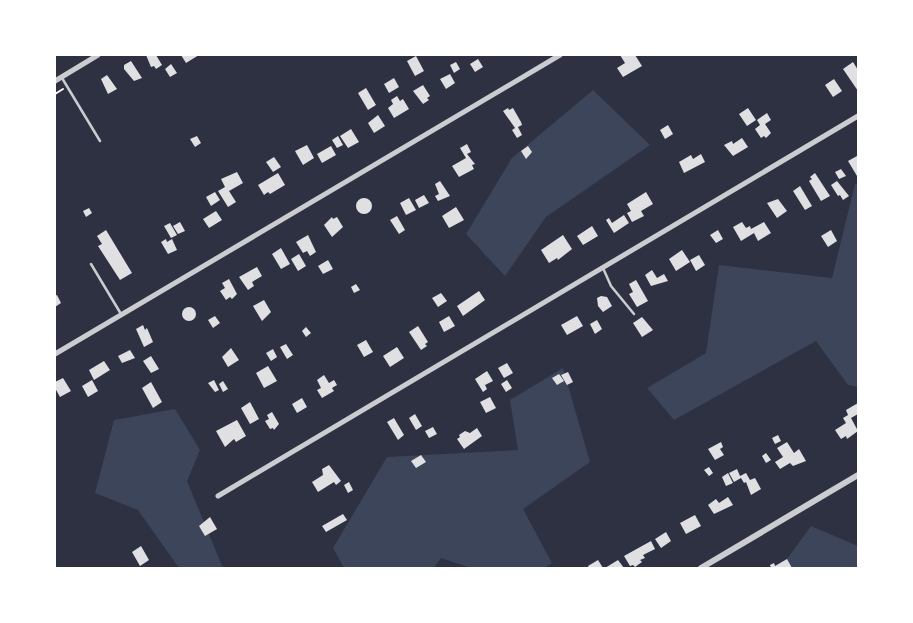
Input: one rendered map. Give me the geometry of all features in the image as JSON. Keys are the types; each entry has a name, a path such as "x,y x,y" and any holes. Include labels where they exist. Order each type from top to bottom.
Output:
{"street":[{"path":"55,354 560,55"},
{"path":"55,81 94,56"},
{"path":"218,496 858,116"},
{"path":"701,568 858,475"}],"lane":[{"path":"62,77 100,141"},
{"path":"91,264 122,315"},
{"path":"602,268 611,286 634,314"}],"path":[{"path":"55,94 67,86"}],"shaded area":[{"path":"593,90 650,145 546,217 505,276 466,234 512,158"},
{"path":"855,184 858,185 858,387 848,385 816,341 674,420 647,388 706,353 719,265 832,278"},
{"path":"563,368 590,462 523,509 552,563 545,568 471,568 441,558 434,568 344,568 333,548 387,457 518,450 510,400"},
{"path":"175,409 200,450 187,481 223,568 179,568 138,510 95,493 114,420"},
{"path":"811,526 858,546 858,568 787,568 784,563"}],"building":[{"path":"146,55 156,55 162,65 156,69 154,66 151,67"},
{"path":"181,55 199,55 186,63"},
{"path":"620,55 635,55 642,66 623,77 617,68 625,63"},
{"path":"416,56 424,71 415,76 407,61"},
{"path":"478,59 483,67 475,72 470,64"},
{"path":"131,61 142,78 134,81 124,69 124,65"},
{"path":"456,62 460,69 454,73 450,65"},
{"path":"853,62 858,70 858,91 843,69"},
{"path":"171,64 177,73 170,77 165,69"},
{"path":"450,74 455,83 446,89 440,79"},
{"path":"107,75 117,89 108,94 101,79"},
{"path":"394,78 399,87 389,93 384,84"},
{"path":"834,79 842,91 833,97 825,85"},
{"path":"423,85 430,96 427,98 429,100 423,104 413,91"},
{"path":"366,88 376,105 368,110 358,93"},
{"path":"397,96 400,101 403,99 409,109 394,118 388,108 393,104 391,100"},
{"path":"508,108 509,110 513,108 522,125 518,127 522,135 517,138 512,130 515,128 503,111"},
{"path":"748,108 756,120 747,126 739,114"},
{"path":"767,113 771,120 765,124 771,133 766,138 764,136 761,138 755,129 760,125 757,120"},
{"path":"378,115 385,126 374,133 368,123"},
{"path":"668,125 673,134 665,139 660,130"},
{"path":"351,129 359,142 348,148 340,136"},
{"path":"197,136 201,143 195,147 190,139"},
{"path":"338,136 343,145 337,148 332,140"},
{"path":"742,138 748,147 733,156 724,145 732,141 733,144"},
{"path":"467,144 471,152 467,154 475,164 472,165 474,169 459,177 452,166 466,158 460,148"},
{"path":"307,145 314,158 303,165 295,151"},
{"path":"331,146 336,155 322,163 317,154"},
{"path":"528,146 532,152 526,159 521,151"},
{"path":"701,154 705,162 684,173 679,162 691,155 693,159"},
{"path":"857,156 858,175 857,176 848,161"},
{"path":"274,157 281,167 273,172 266,162"},
{"path":"841,169 846,176 839,179 835,172"},
{"path":"237,172 243,183 229,191 236,202 228,207 218,191 225,187 221,179"},
{"path":"278,173 285,185 270,194 268,192 264,195 258,185"},
{"path":"815,173 830,196 821,201 809,181 812,179 810,177"},
{"path":"440,181 450,196 438,201 435,196 439,194 435,184"},
{"path":"837,181 849,196 843,200 831,185"},
{"path":"800,186 812,206 805,210 793,191"},
{"path":"215,192 220,200 211,206 206,197"},
{"path":"646,192 653,204 641,211 644,216 632,222 627,213 631,211 627,204"},
{"path":"424,195 429,203 419,208 415,200"},
{"path":"364,198 372,206 364,214 356,206"},
{"path":"409,198 416,210 406,215 400,203"},
{"path":"778,199 787,211 777,218 767,203"},
{"path":"456,207 464,220 449,228 442,216"},
{"path":"89,208 92,213 86,217 83,211"},
{"path":"216,211 222,220 209,228 203,219"},
{"path":"624,215 629,223 614,233 606,220 609,218 612,223"},
{"path":"397,216 405,230 399,234 390,220"},
{"path":"332,217 333,219 337,217 343,227 332,237 324,225"},
{"path":"180,222 185,231 178,234 173,226"},
{"path":"742,222 746,228 750,226 751,229 764,222 771,233 758,241 754,233 741,241 733,227"},
{"path":"170,223 177,235 171,238 164,226"},
{"path":"592,226 598,236 583,245 577,236"},
{"path":"106,230 132,273 120,280 98,246 102,244 97,236"},
{"path":"718,230 723,239 716,243 710,235"},
{"path":"831,230 837,241 828,247 821,236"},
{"path":"308,235 316,252 310,256 307,251 303,253 296,242"},
{"path":"563,235 572,249 558,260 557,258 549,263 541,250"},
{"path":"166,239 167,242 172,239 177,250 168,254 161,242"},
{"path":"281,248 290,264 281,269 272,254"},
{"path":"682,250 690,262 676,271 669,259"},
{"path":"299,254 306,266 298,271 291,259"},
{"path":"699,255 705,265 696,271 690,260"},
{"path":"328,260 333,269 323,274 318,266"},
{"path":"257,267 262,276 252,282 254,286 248,290 239,277"},
{"path":"652,270 657,278 664,274 668,281 651,286 645,275"},
{"path":"229,279 237,294 232,299 230,297 226,300 220,291 225,288 222,283"},
{"path":"636,280 648,301 637,307 629,294 633,292 629,284"},
{"path":"356,284 360,290 354,293 351,287"},
{"path":"479,291 485,300 463,316 457,306"},
{"path":"441,293 447,301 438,307 432,298"},
{"path":"57,295 61,303 55,307 55,296"},
{"path":"601,296 607,297 612,306 603,312 598,306 597,298"},
{"path":"264,300 271,312 262,321 253,306"},
{"path":"189,307 194,309 196,314 194,319 189,321 184,319 182,314 184,309"},
{"path":"215,316 220,323 213,328 208,320"},
{"path":"449,316 455,326 444,332 439,322"},
{"path":"577,316 583,326 567,335 561,325"},
{"path":"642,317 653,330 642,337 633,323"},
{"path":"597,320 602,329 595,334 590,324"},
{"path":"143,325 145,330 147,328 153,342 144,347 136,329"},
{"path":"418,326 428,342 425,344 427,346 421,350 409,332"},
{"path":"306,327 311,333 306,337 302,331"},
{"path":"366,340 373,352 364,357 357,345"},
{"path":"286,344 293,355 287,359 280,347"},
{"path":"397,347 404,358 390,367 383,356"},
{"path":"231,348 239,360 228,367 222,357"},
{"path":"273,349 277,357 271,361 266,353"},
{"path":"130,350 135,358 122,363 118,356"},
{"path":"151,356 159,369 151,373 143,361"},
{"path":"104,361 110,370 94,380 89,370"},
{"path":"507,363 513,373 504,378 498,368"},
{"path":"268,366 277,381 264,388 256,373"},
{"path":"487,371 493,381 485,385 487,389 483,392 475,379"},
{"path":"568,372 573,382 567,385 561,375"},
{"path":"559,374 564,381 557,385 552,378"},
{"path":"324,375 329,383 334,380 337,385 332,388 334,391 322,398 317,390 321,388 317,380"},
{"path":"63,378 71,391 60,397 55,388 55,382"},
{"path":"92,380 98,391 88,397 82,386"},
{"path":"214,380 219,390 215,392 208,383"},
{"path":"507,380 512,388 506,392 501,384"},
{"path":"223,381 228,389 223,392 219,384"},
{"path":"151,382 162,402 153,408 142,388"},
{"path":"490,397 496,408 486,413 480,402"},
{"path":"302,398 307,407 297,413 292,404"},
{"path":"250,402 259,419 250,424 241,408"},
{"path":"858,403 858,414 851,418 858,431 847,439 846,436 841,439 835,430 846,423 843,418 848,415 846,410"},
{"path":"272,412 279,424 274,430 273,428 270,429 265,421 269,419 267,415"},
{"path":"415,414 422,426 416,430 409,418"},
{"path":"394,418 404,435 398,440 387,422"},
{"path":"237,420 246,436 236,442 234,439 225,447 216,431"},
{"path":"433,427 437,434 429,438 425,431"},
{"path":"477,428 482,436 464,449 457,439 460,437 459,435 465,431 470,433"},
{"path":"778,435 781,441 775,444 772,438"},
{"path":"721,442 723,447 720,449 724,455 715,460 708,449"},
{"path":"787,442 794,453 799,449 806,461 793,466 790,463 780,469 775,462 783,457 777,448"},
{"path":"766,453 771,460 766,463 762,456"},
{"path":"421,455 426,462 416,468 411,461"},
{"path":"329,465 341,481 336,485 334,482 318,492 312,482 323,475 322,469"},
{"path":"709,467 713,473 709,476 704,470"},
{"path":"737,469 740,476 746,473 750,480 755,478 761,489 751,495 746,482 744,483 741,478 734,482 729,473"},
{"path":"728,473 733,483 726,486 722,477"},
{"path":"349,482 353,490 348,493 344,485"},
{"path":"728,497 733,505 714,514 708,505 716,499 719,503"},
{"path":"343,514 347,520 326,532 322,526"},
{"path":"695,515 701,526 686,534 680,523"},
{"path":"210,517 217,529 205,536 199,526"},
{"path":"666,532 671,541 661,548 655,539"},
{"path":"651,541 655,549 643,555 645,558 640,560 642,562 635,567 633,565 630,566 624,556"},
{"path":"141,546 149,560 140,566 132,552"},
{"path":"787,559 792,568 771,568 770,565 774,563 775,566"},
{"path":"598,560 603,568 589,568 588,566"},
{"path":"618,560 624,568 605,568"}]}
